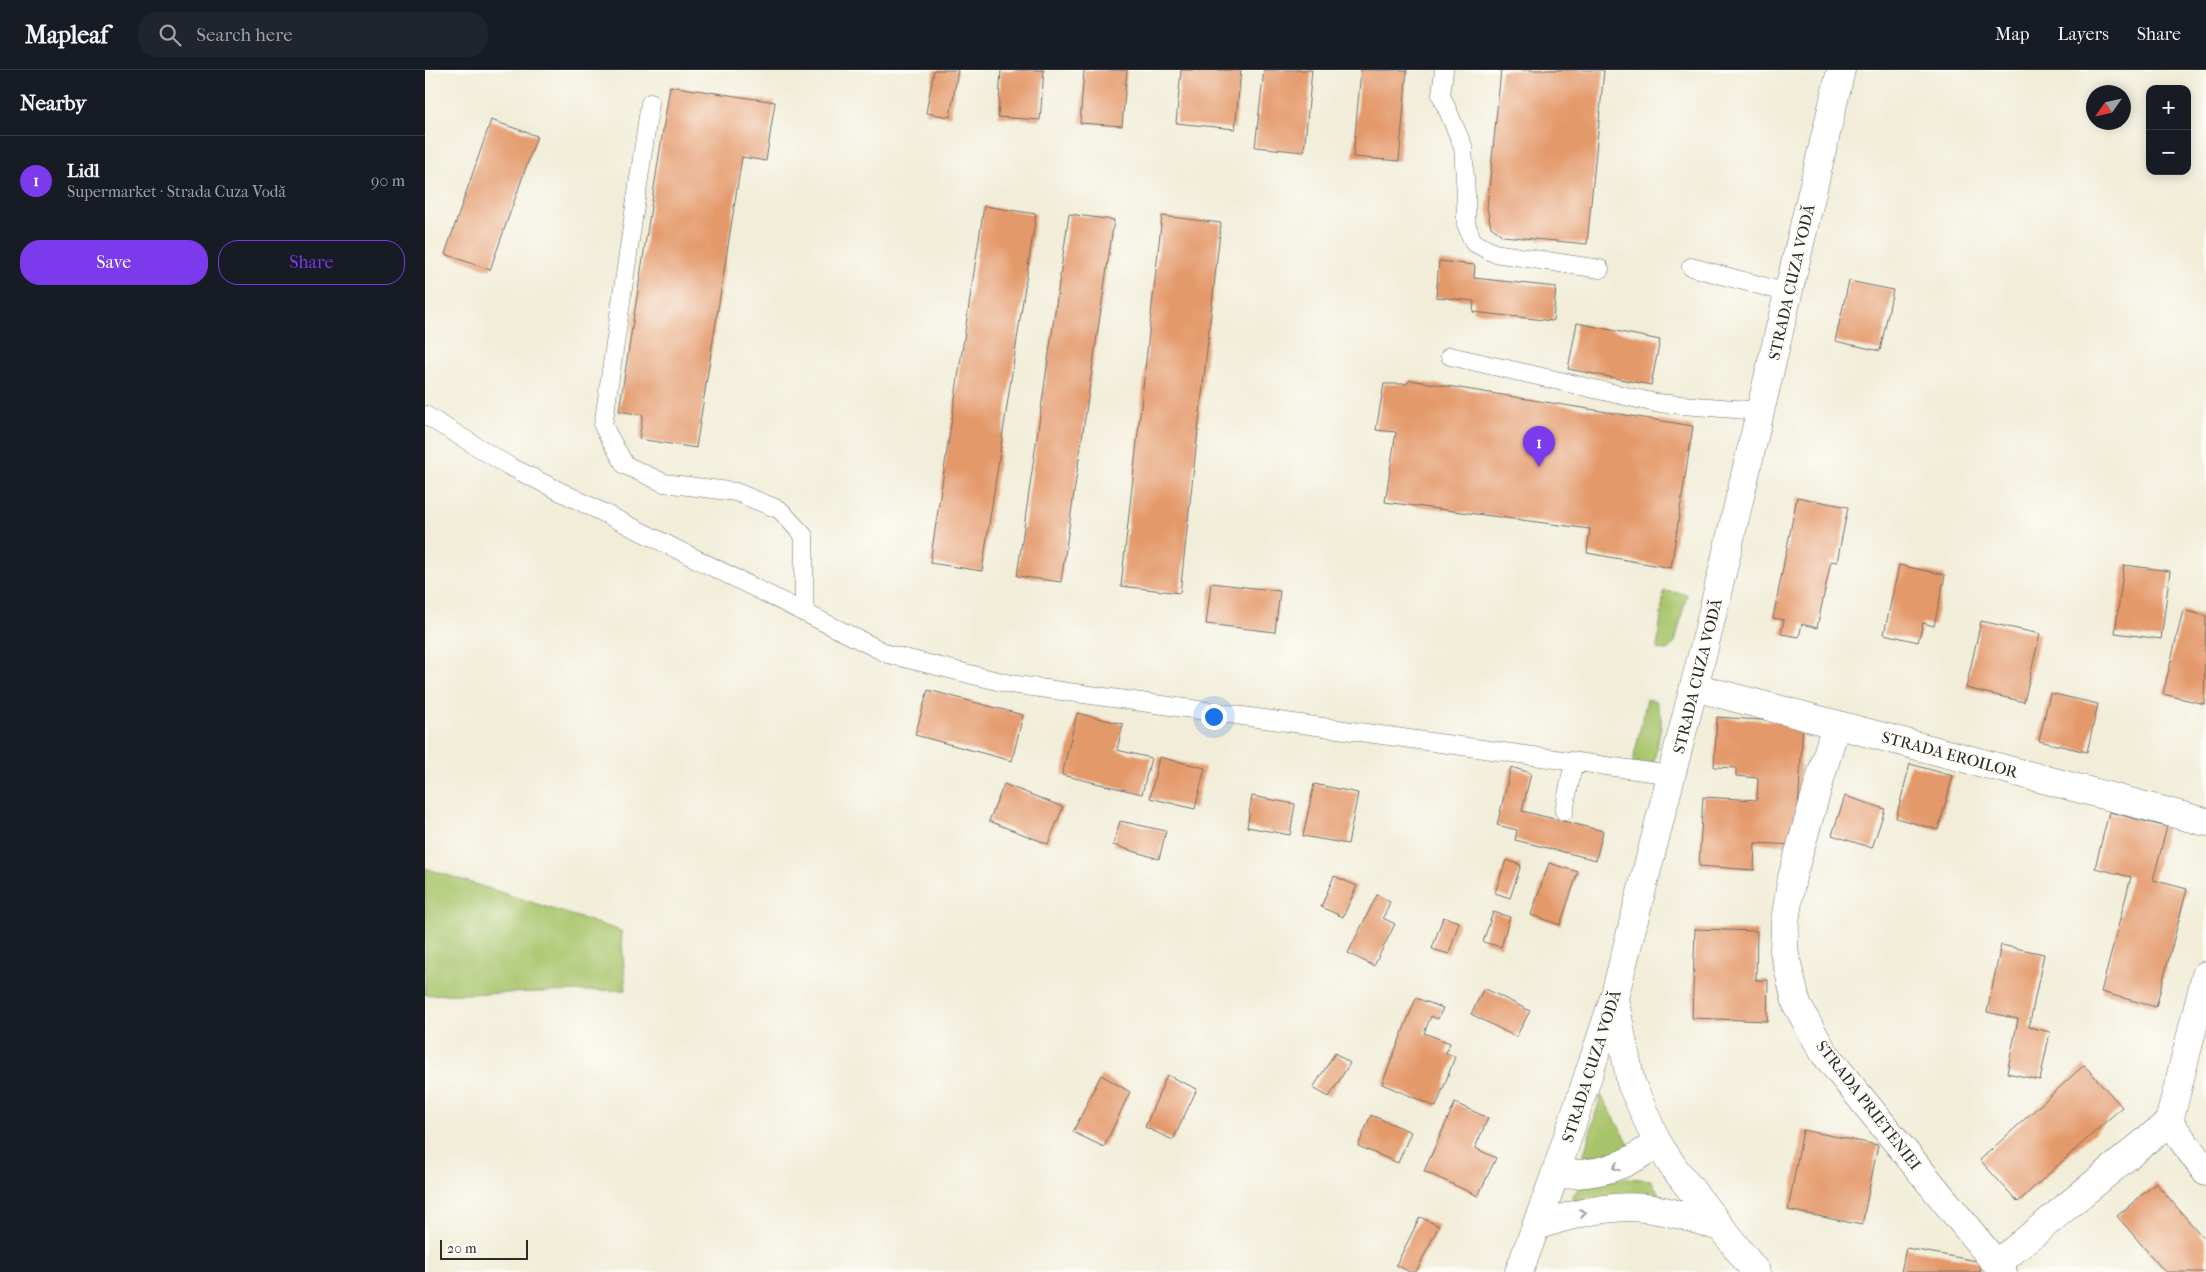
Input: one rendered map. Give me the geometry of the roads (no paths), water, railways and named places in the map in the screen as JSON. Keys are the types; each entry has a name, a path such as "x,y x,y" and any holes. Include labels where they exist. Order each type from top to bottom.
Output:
{"street":[{"name":"STRADA CUZA VODĂ","path":"1519,1272 1555,1175 1614,998 1694,687 1841,70"},
{"name":"STRADA EROILOR","path":"1694,687 2104,797 2206,822"},
{"name":"STRADA PRIETENIEI","path":"1836,724 1792,877 1785,921 1784,951 1797,1005 1824,1053 2000,1268 2169,1122"},
{"path":"2206,975 2169,1122 2206,1172"},
{"path":"1614,998 1631,1083 1657,1142 1674,1168 1756,1272"},
{"path":"1555,1175 1591,1174 1605,1170 1641,1156 1657,1142"},
{"path":"1536,1226 1573,1215 1621,1208 1644,1208 1674,1213 1719,1227"}],"lane":[{"path":"1444,70 1441,95 1463,146 1467,195 1466,224 1473,242 1494,254 1600,269"},
{"path":"650,103 603,426 625,465 664,483 736,492 780,510 804,536 804,613"},
{"path":"1691,267 1789,293"},
{"path":"1450,356 1656,403 1761,410"},
{"path":"425,415 509,466 888,654 1010,684 1574,760 1672,775"},
{"path":"1564,811 1574,760"}],"place":[{"name":"Lidl","path":"1539,467"}]}
